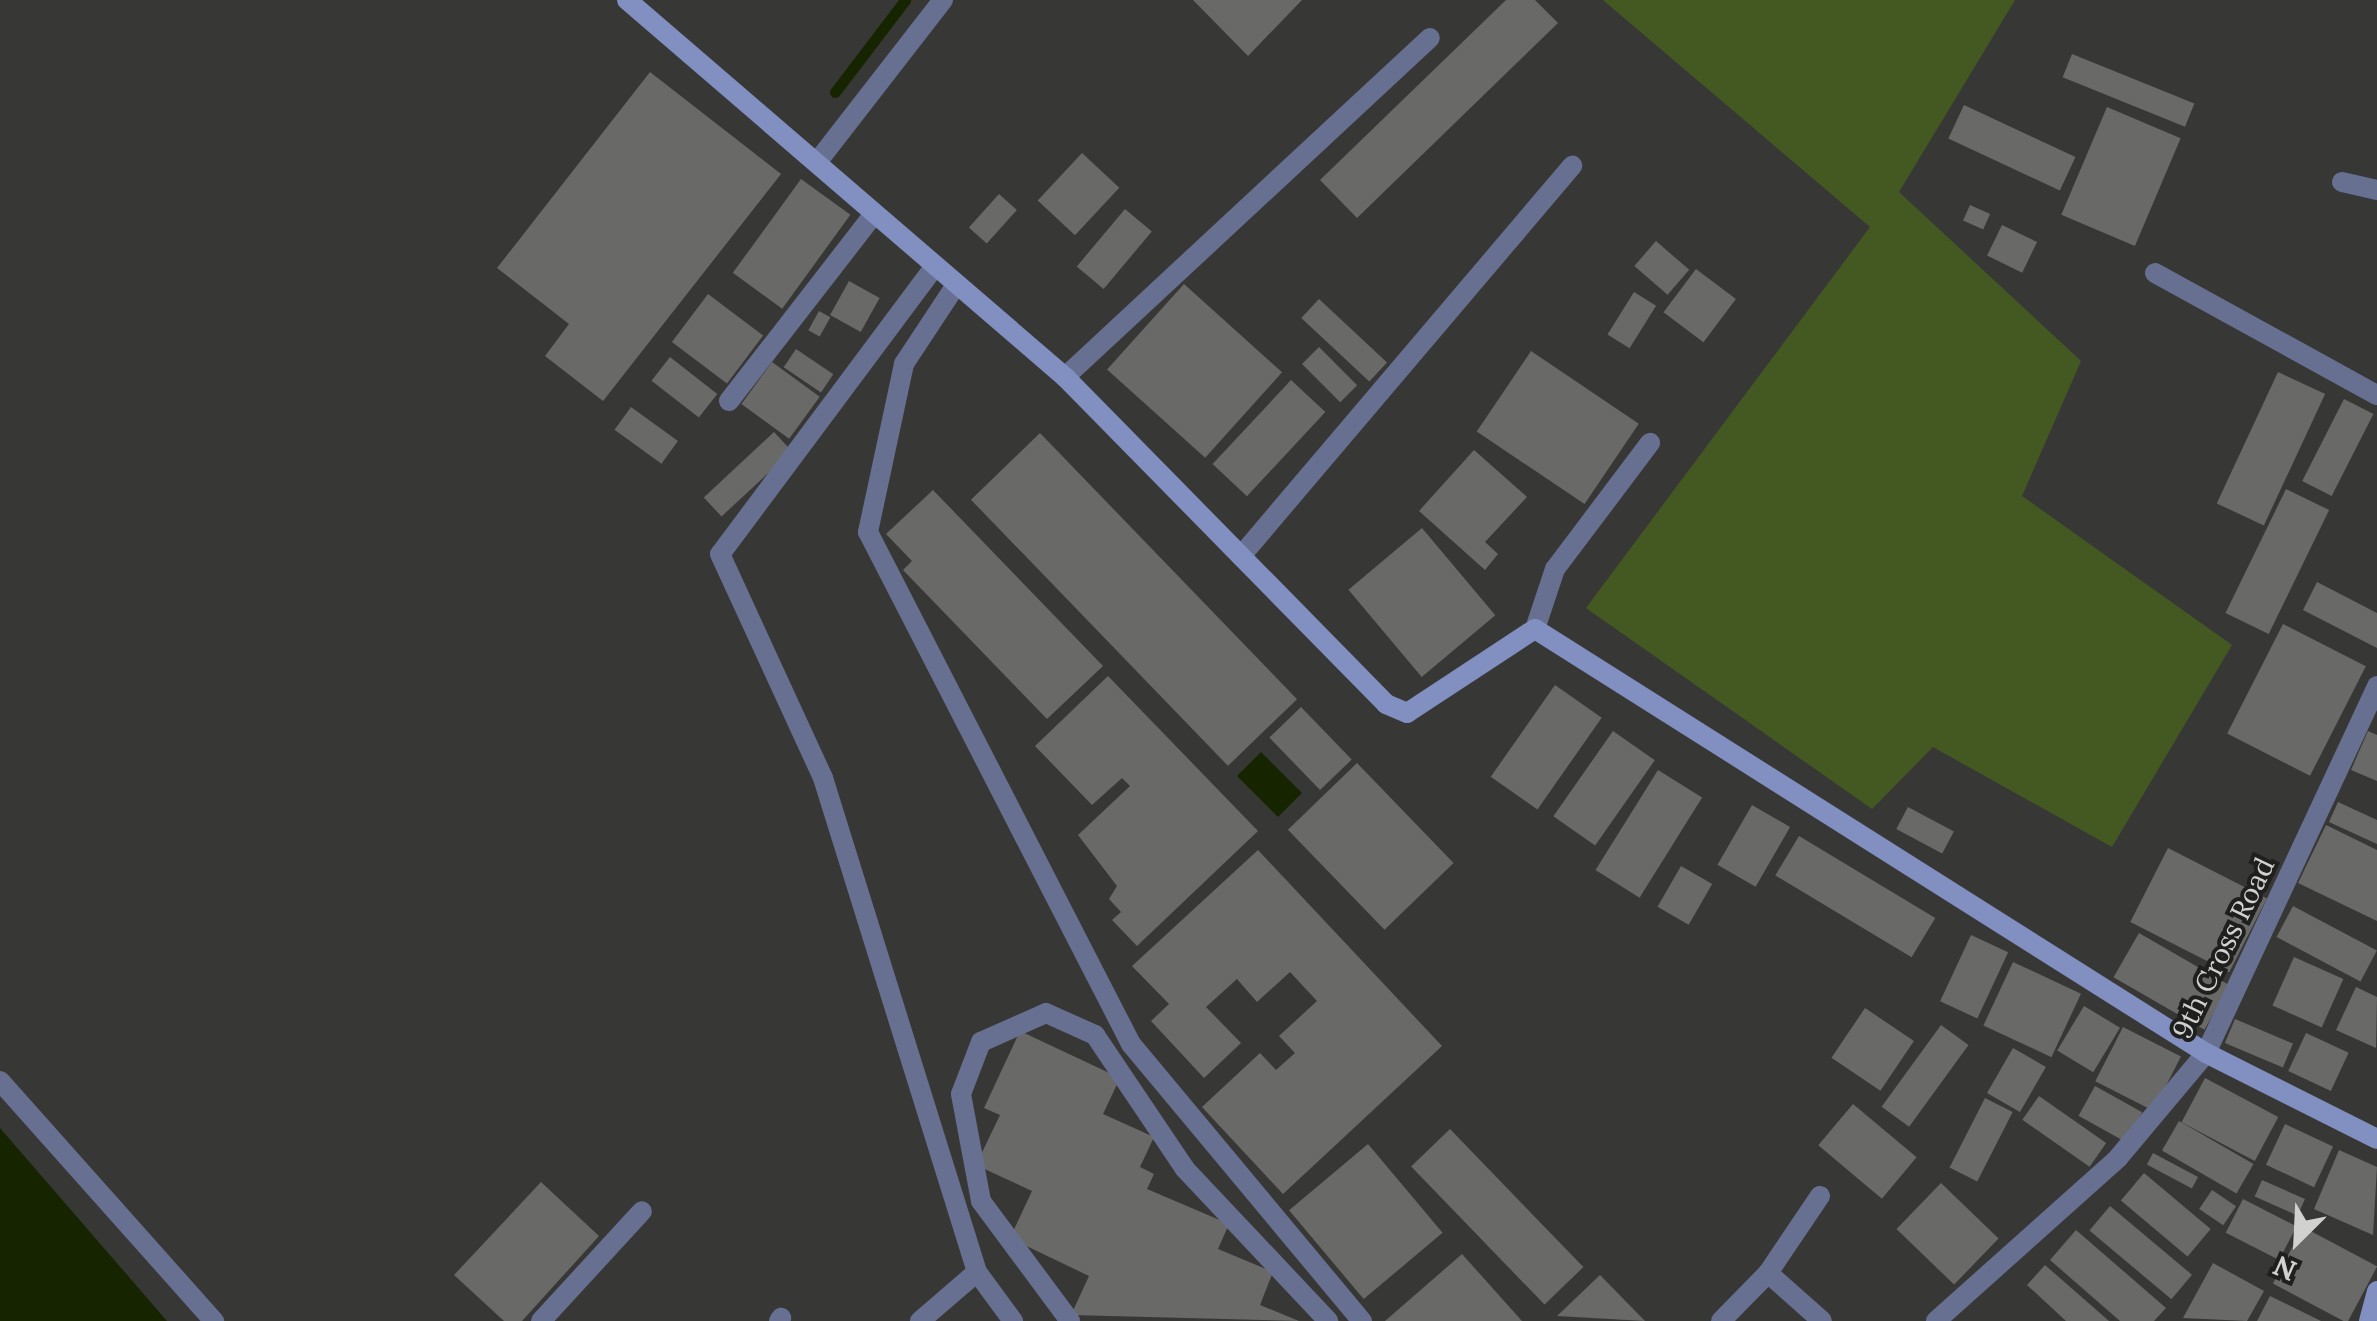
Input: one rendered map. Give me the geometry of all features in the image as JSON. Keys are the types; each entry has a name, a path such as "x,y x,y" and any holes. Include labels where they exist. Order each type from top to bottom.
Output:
{"street":[{"path":"627,0 1065,377 1386,704 1406,713 1536,629 1555,569 1650,443"},
{"path":"818,161 942,0"},
{"path":"1065,377 1430,38"},
{"path":"1241,556 1572,166"},
{"path":"2342,182 2377,190"},
{"path":"729,401 874,214"},
{"path":"935,266 720,554 823,778 977,1272 1013,1321"},
{"path":"2155,273 2377,395"},
{"path":"956,285 904,364 868,532 1131,1044 1362,1321"},
{"path":"1536,629 2206,1053 2377,1139"},
{"name":"9th Cross Road","path":"1936,1321 2118,1158 2206,1053 2377,686"},
{"path":"1070,1321 981,1201 962,1094 981,1042 1046,1013 1095,1035 1185,1169 1328,1321"},
{"path":"0,1082 214,1321"},
{"path":"1721,1321 1768,1273 1820,1196"},
{"path":"541,1321 642,1211"},
{"path":"920,1321 977,1272"},
{"path":"1768,1273 1822,1321"},
{"path":"2369,1321 2376,1296"}],"shaded area":[{"path":"1603,0 2015,0 1899,192 2081,361 2022,496 2232,645 2112,847 1933,747 1872,809 1586,608 1870,227"},
{"path":"1261,752 1302,793 1278,817 1237,776"},
{"path":"0,1128 167,1321 0,1321"}],"building":[{"path":"1193,0 1302,0 1248,56"},
{"path":"1506,0 1535,0 1558,23 1357,218 1320,180"},
{"path":"2072,54 2194,103 2185,127 2063,77"},
{"path":"650,72 781,174 603,401 545,356 569,324 497,268"},
{"path":"1964,105 2075,157 2060,191 1948,139"},
{"path":"2107,107 2181,138 2135,246 2061,215"},
{"path":"1082,153 1119,188 1075,235 1038,201"},
{"path":"801,179 850,215 782,309 733,273"},
{"path":"999,194 1017,210 987,244 969,227"},
{"path":"1970,205 1990,214 1983,229 1963,221"},
{"path":"1125,209 1152,231 1104,289 1077,266"},
{"path":"2002,225 2037,242 2022,273 1987,256"},
{"path":"1656,241 1689,270 1668,295 1634,266"},
{"path":"1696,269 1736,299 1703,342 1664,312"},
{"path":"849,281 880,298 861,332 830,315"},
{"path":"1184,284 1282,372 1205,458 1107,369"},
{"path":"1634,292 1656,306 1630,348 1608,334"},
{"path":"708,294 763,336 727,383 672,342"},
{"path":"1319,299 1387,362 1369,381 1301,318"},
{"path":"819,311 830,317 820,337 808,330"},
{"path":"1319,347 1357,385 1340,402 1302,364"},
{"path":"796,349 833,374 821,392 784,367"},
{"path":"1531,351 1639,424 1585,504 1477,431"},
{"path":"670,357 717,394 699,418 652,381"},
{"path":"772,362 820,397 789,439 741,404"},
{"path":"2278,372 2325,394 2264,525 2217,503"},
{"path":"1291,380 1325,412 1247,496 1213,464"},
{"path":"2344,399 2373,414 2332,496 2302,481"},
{"path":"631,407 678,441 661,464 615,430"},
{"path":"774,432 792,451 722,516 704,497"},
{"path":"1040,433 1297,699 1228,766 971,500"},
{"path":"1474,450 1527,497 1485,542 1498,554 1485,570 1419,511"},
{"path":"2286,489 2329,510 2269,634 2226,613"},
{"path":"933,490 1103,666 1047,719 903,570 912,561 886,534"},
{"path":"1422,528 1495,615 1422,677 1348,590"},
{"path":"2317,582 2377,613 2377,648 2303,610"},
{"path":"2283,624 2366,666 2310,776 2227,734"},
{"path":"1108,676 1258,831 1137,946 1112,920 1121,912 1109,899 1117,886 1078,835 1130,786 1122,778 1092,805 1035,746"},
{"path":"1555,685 1602,718 1537,809 1491,777"},
{"path":"1301,707 1352,760 1320,790 1269,738"},
{"path":"1613,731 1655,760 1595,845 1553,816"},
{"path":"2368,731 2377,735 2377,781 2351,770"},
{"path":"1357,763 1454,863 1385,930 1288,830"},
{"path":"1658,770 1702,798 1640,898 1595,870"},
{"path":"2338,802 2377,820 2377,844 2329,822"},
{"path":"1752,805 1790,827 1756,887 1718,865"},
{"path":"1908,807 1954,831 1942,853 1896,829"},
{"path":"2326,825 2377,850 2377,921 2298,883"},
{"path":"1799,836 1935,918 1912,957 1775,875"},
{"path":"2168,848 2267,898 2229,972 2130,922"},
{"path":"1258,850 1442,1046 1283,1194 1202,1107 1260,1053 1276,1070 1295,1053 1279,1036 1317,1001 1290,972 1257,1002 1237,979 1206,1007 1241,1043 1204,1078 1151,1021 1169,1004 1132,966"},
{"path":"1681,866 1712,884 1689,925 1658,907"},
{"path":"2293,906 2377,951 2360,982 2277,937"},
{"path":"2139,933 2230,985 2204,1030 2114,977"},
{"path":"1971,935 2008,952 1977,1018 1940,1001"},
{"path":"2294,957 2343,979 2322,1027 2272,1005"},
{"path":"2013,962 2081,994 2051,1057 1983,1025"},
{"path":"2356,987 2377,997 2376,1048 2336,1030"},
{"path":"2084,1006 2120,1028 2093,1072 2057,1051"},
{"path":"1865,1008 1914,1041 1880,1091 1831,1058"},
{"path":"2235,1019 2293,1044 2283,1068 2225,1043"},
{"path":"1941,1025 1969,1045 1909,1127 1882,1107"},
{"path":"2123,1027 2181,1057 2153,1111 2095,1081"},
{"path":"1020,1031 1120,1078 1103,1114 1154,1137 1140,1167 1154,1174 1147,1189 1229,1224 1218,1249 1273,1272 1260,1305 1299,1321 1071,1315 1089,1276 1010,1238 1032,1191 976,1165 1000,1115 984,1108"},
{"path":"2306,1033 2349,1053 2331,1091 2288,1071"},
{"path":"2013,1048 2046,1067 2020,1112 1987,1093"},
{"path":"2205,1078 2278,1117 2255,1161 2182,1122"},
{"path":"2095,1086 2142,1112 2126,1142 2079,1116"},
{"path":"2039,1096 2106,1143 2090,1167 2022,1120"},
{"path":"1985,1098 2013,1112 1977,1182 1950,1167"},
{"path":"1853,1104 1917,1157 1882,1199 1818,1145"},
{"path":"2179,1121 2253,1164 2236,1193 2162,1150"},
{"path":"2285,1124 2333,1146 2314,1187 2266,1165"},
{"path":"1450,1129 1583,1267 1545,1305 1411,1167"},
{"path":"1368,1144 1443,1233 1364,1299 1289,1210"},
{"path":"2339,1150 2377,1167 2373,1235 2314,1209"},
{"path":"2153,1153 2198,1177 2192,1188 2147,1164"},
{"path":"2144,1173 2211,1229 2188,1257 2121,1201"},
{"path":"2262,1180 2305,1199 2298,1216 2255,1196"},
{"path":"541,1182 599,1236 522,1321 504,1321 454,1275"},
{"path":"1941,1183 1999,1239 1954,1285 1897,1229"},
{"path":"2212,1190 2236,1206 2223,1225 2199,1209"},
{"path":"2243,1199 2296,1226 2279,1260 2226,1233"},
{"path":"2110,1206 2192,1275 2171,1299 2089,1231"},
{"path":"2303,1227 2377,1266 2348,1321 2273,1284"},
{"path":"2076,1230 2166,1308 2154,1321 2120,1321 2050,1260"},
{"path":"1462,1254 1522,1321 1385,1321"},
{"path":"2213,1263 2264,1291 2247,1321 2183,1318"},
{"path":"2045,1265 2109,1321 2066,1321 2027,1285"},
{"path":"1600,1275 1645,1321 1557,1316"},
{"path":"2270,1296 2321,1321 2257,1321"}],"waterway":[{"path":"835,92 905,0"}]}
